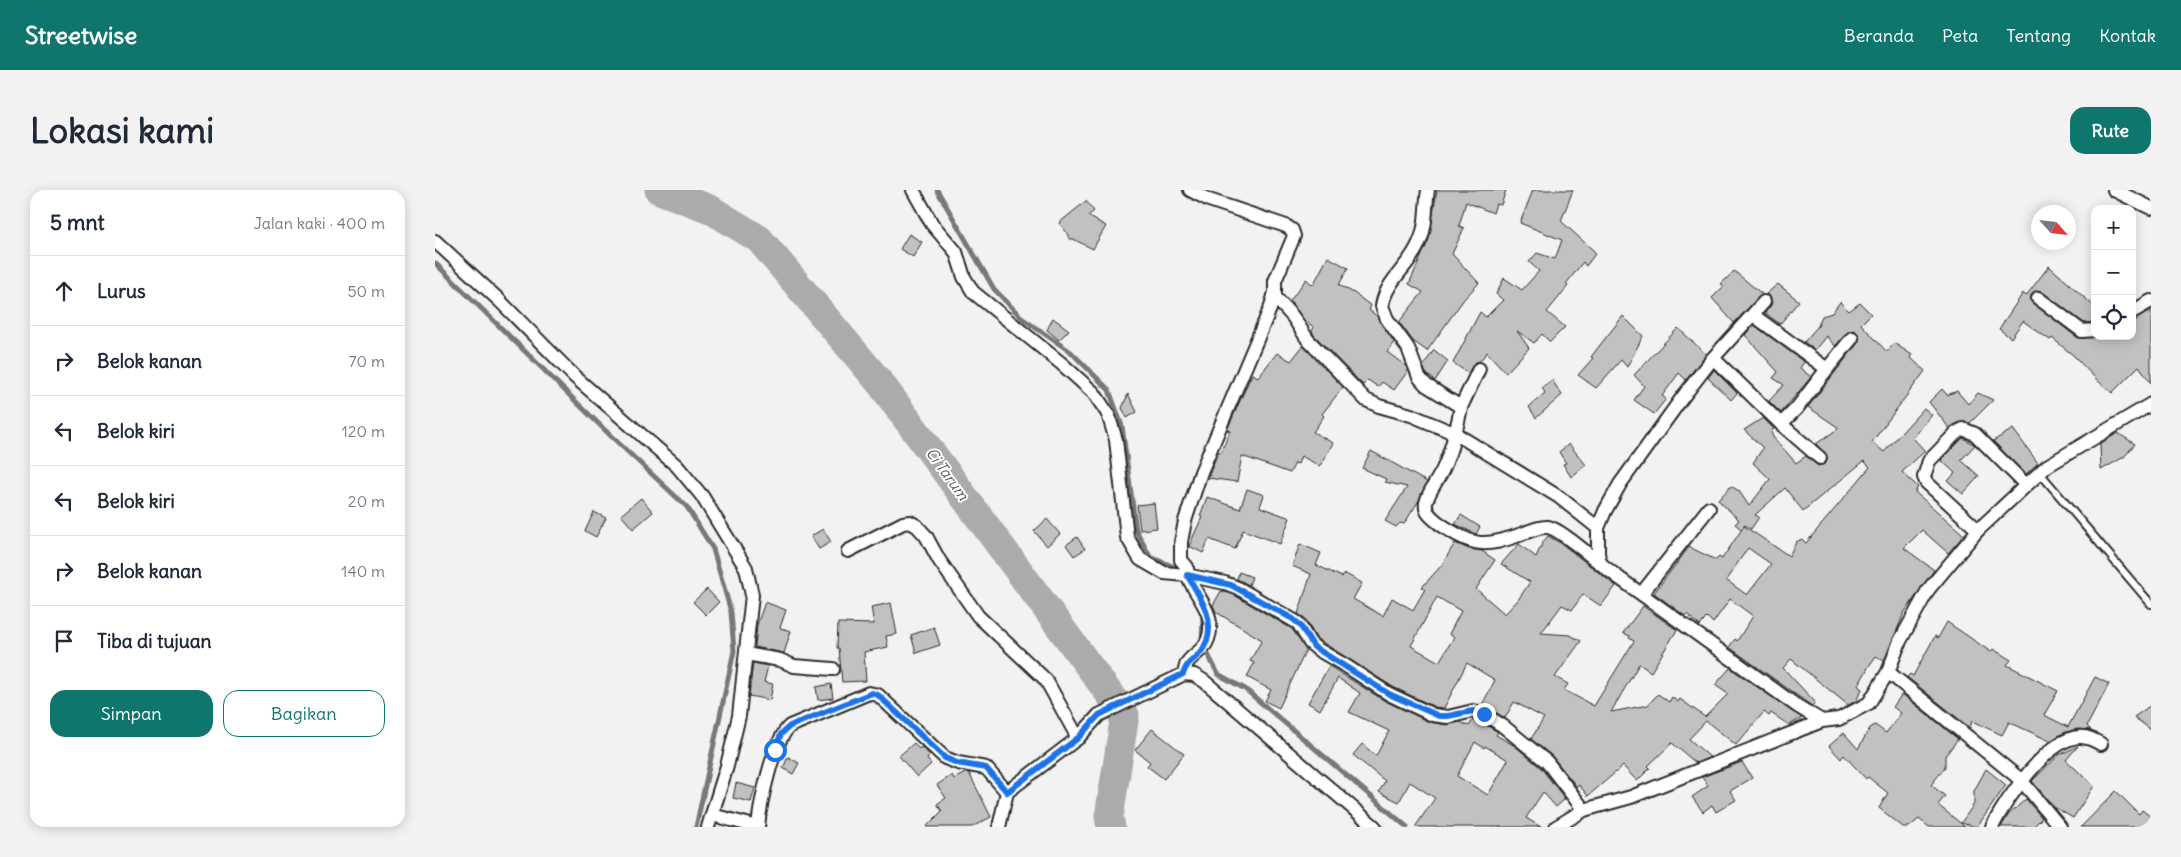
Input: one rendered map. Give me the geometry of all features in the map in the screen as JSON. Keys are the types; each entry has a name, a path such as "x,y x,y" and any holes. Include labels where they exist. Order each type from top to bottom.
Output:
{"street":[{"path":"913,190 932,224 956,252 963,277 973,292 1062,364 1094,393 1103,405 1113,426 1127,537 1133,550 1147,565 1164,573 1231,585 1293,619 1300,625 1314,647 1389,694 1439,716 1473,711 1484,714 1503,726 1547,762 1584,810"},
{"path":"1183,575 1187,567 1181,560 1181,542 1185,521 1201,472 1274,296 1275,280 1293,240 1292,230 1286,226 1209,200 1190,190"},
{"path":"1428,190 1425,220 1419,245 1390,284 1382,306 1387,319 1408,348 1419,377 1426,384 1461,407"},
{"path":"2114,190 2151,208"},
{"path":"435,240 499,300 575,377 677,466 695,486 740,557 748,575 752,595 739,716 727,766 710,821 758,827 773,758 781,734 790,726 869,693 878,695 945,758 957,763 986,768 1007,792"},
{"path":"1274,296 1301,327 1308,340 1366,400 1379,406 1411,415 1456,434 1559,497 1598,528"},
{"path":"2038,298 2081,331 2091,330"},
{"path":"2136,310 2151,301"},
{"path":"1601,564 1597,547 1598,528 1620,484 1713,358 1764,302"},
{"path":"1753,315 1827,369"},
{"path":"1781,424 1797,408 1852,338"},
{"path":"1713,358 1781,424 1820,458"},
{"path":"1479,369 1461,407 1456,434 1444,468 1426,502 1427,511 1433,519 1456,534 1477,544 1493,543 1540,528 1550,528 1569,539 1797,706 1822,721"},
{"path":"1556,827 1584,810 1631,797 1822,721 1839,719 1869,703 1888,672 1900,641 1928,590 1978,530 2047,466 2151,404"},
{"path":"1978,530 1926,482 1924,477 1929,461 1957,432 1963,429 1975,434 2027,486"},
{"path":"1642,593 1709,508"},
{"path":"848,551 903,523 910,522 917,526 926,536 939,560 978,616 1046,680 1078,738"},
{"path":"1183,575 1202,599 1209,618 1208,639 1199,654 1187,662 1183,674"},
{"path":"746,654 779,660 794,666 833,669"},
{"path":"1888,672 2021,780 2060,827"},
{"path":"999,827 1007,792 1078,738 1099,715 1183,674 1194,675 1204,681 1375,827"},
{"path":"1992,827 2021,780 2049,753 2069,739 2080,737 2090,738 2101,744"}],"lane":[{"path":"2040,473 2151,604"}],"building":[{"path":"1437,190 1506,190 1501,205 1496,204 1493,213 1466,202 1459,226 1464,228 1452,254 1479,283 1464,299 1427,351 1413,341 1399,322 1423,292 1409,284 1429,239"},
{"path":"1533,190 1573,190 1561,221 1595,254 1586,266 1583,262 1566,284 1568,286 1547,312 1565,327 1550,342 1542,334 1534,343 1517,331 1529,348 1506,373 1487,352 1480,361 1474,363 1468,373 1453,363 1480,312 1486,317 1503,300 1496,294 1504,278 1522,290 1539,271 1529,262 1537,253 1555,259 1562,240 1520,223"},
{"path":"1086,201 1094,211 1088,216 1106,226 1093,249 1073,239 1069,239 1069,235 1059,223"},
{"path":"909,234 922,242 913,257 900,249"},
{"path":"1328,257 1348,268 1339,285 1354,293 1371,306 1369,310 1378,317 1394,342 1387,352 1406,366 1408,371 1394,390 1382,382 1378,387 1368,380 1363,385 1314,335 1312,331 1314,327 1305,321 1290,301 1306,279 1313,285"},
{"path":"2049,266 2091,303 2091,322 2084,323 2039,290 2032,293 2030,301 2078,338 2091,338 2091,340 2136,340 2136,320 2151,310 2151,383 2139,366 2112,393 2074,356 2052,338 2050,340 2023,321 2011,338 1999,329 2023,293 2026,296"},
{"path":"1734,271 1762,294 1734,323 1712,298 1724,286 1721,284"},
{"path":"1778,284 1799,301 1780,324 1765,313 1772,303 1770,296 1766,294"},
{"path":"1840,302 1849,311 1860,303 1871,314 1861,324 1887,352 1894,343 1912,355 1910,357 1925,371 1872,442 1884,452 1924,408 1932,415 1913,438 1925,451 1902,472 1918,487 1915,492 1964,535 1948,553 1922,530 1904,548 1934,570 1904,613 1884,661 1876,656 1869,666 1858,686 1862,689 1856,701 1848,705 1791,659 1783,668 1815,702 1812,706 1729,647 1735,639 1737,641 1753,616 1730,599 1713,623 1707,617 1700,626 1687,614 1685,616 1654,593 1689,547 1716,560 1719,557 1722,559 1744,526 1741,529 1735,524 1739,520 1718,500 1731,486 1739,491 1749,506 1770,479 1753,463 1763,448 1744,430 1763,418 1774,429 1771,432 1773,437 1796,463 1806,456 1818,466 1826,463 1827,455 1816,444 1839,428 1808,407 1858,343 1860,336 1854,330 1849,331 1835,346 1826,336 1815,350 1804,342 1818,326 1822,316 1832,313","holes":["1864,461 1870,467 1806,543 1802,539 1796,542 1789,556 1745,525 1751,529 1759,517 1755,515 1785,488 1803,511","1748,548 1771,564 1747,595 1726,580"]},
{"path":"1623,316 1643,336 1627,367 1621,360 1596,388 1578,375 1593,358 1591,357"},
{"path":"1053,318 1069,330 1059,340 1047,330"},
{"path":"1754,325 1804,362 1800,368 1811,377 1781,413 1769,401 1784,385 1773,378 1778,372 1745,335"},
{"path":"1678,328 1706,354 1686,380 1679,373 1662,396 1666,399 1654,414 1634,400 1644,386 1634,375"},
{"path":"1303,346 1343,387 1322,414 1324,416 1313,432 1333,443 1320,466 1301,456 1298,464 1295,463 1290,473 1242,456 1237,482 1208,478 1218,452 1221,452 1230,431 1227,430 1252,374 1258,377 1277,353 1291,361"},
{"path":"1434,350 1448,361 1435,381 1426,373 1423,366"},
{"path":"1714,370 1737,393 1731,400 1708,378"},
{"path":"1552,380 1562,395 1536,418 1529,407 1545,393 1542,387"},
{"path":"1942,389 1947,395 1957,391 1968,404 1978,393 1993,400 1970,423 1960,422 1949,428 1929,402"},
{"path":"1128,394 1137,412 1127,418 1122,408"},
{"path":"2013,429 2038,463 2026,474 1993,441"},
{"path":"2118,433 2135,444 2124,457 2101,470 2100,444"},
{"path":"1963,438 1975,445 1961,460 1979,476 1963,494 1948,481 1955,473 1941,460"},
{"path":"1569,444 1586,465 1571,477 1563,464 1566,463 1559,452"},
{"path":"1371,451 1427,482 1418,502 1404,524 1400,523 1396,527 1385,521 1407,487 1385,482 1386,479 1362,468"},
{"path":"1247,489 1264,495 1260,507 1290,518 1280,544 1243,530 1235,549 1209,539 1203,553 1189,546 1202,517 1200,516 1207,497 1240,509"},
{"path":"641,498 653,512 633,529 621,515"},
{"path":"1154,503 1157,528 1140,530 1137,505"},
{"path":"594,512 606,518 596,537 585,531"},
{"path":"1461,515 1480,527 1476,534 1455,524"},
{"path":"1047,519 1060,534 1047,546 1034,531"},
{"path":"823,529 831,542 819,549 811,536"},
{"path":"1548,536 1562,544 1616,586 1601,606 1583,594 1572,610 1562,605 1541,633 1570,635 1581,641 1555,677 1568,684 1564,690 1594,706 1634,641 1629,638 1630,636 1623,633 1643,606 1677,630 1651,672 1639,664 1611,712 1648,705 1658,694 1669,702 1672,697 1678,702 1680,699 1705,717 1728,694 1715,685 1730,668 1802,718 1789,725 1771,713 1769,716 1764,712 1736,745 1706,721 1689,739 1710,757 1696,763 1672,743 1648,766 1650,768 1637,781 1623,766 1588,796 1579,785 1577,787 1552,756 1531,739 1544,718 1514,702 1505,718 1482,705 1495,680 1467,663 1444,708 1435,707 1393,687 1316,638 1305,618 1298,614 1311,574 1292,566 1300,544 1321,553 1316,565 1342,577 1344,573 1362,583 1353,599 1383,616 1392,598 1413,610 1425,589 1422,587 1441,566 1455,543 1469,549 1482,551 1495,560 1476,589 1505,614 1518,600 1530,582 1501,564 1519,544 1536,557","holes":["1437,597 1461,611 1449,634 1454,637 1439,662 1411,646"]},
{"path":"1077,537 1085,549 1074,556 1066,545"},
{"path":"1239,572 1252,577 1249,585 1237,579"},
{"path":"707,589 719,602 706,615 693,602"},
{"path":"1221,591 1234,595 1292,629 1306,650 1279,708 1265,701 1271,690 1247,677 1254,663 1250,661 1262,640 1216,612 1213,605"},
{"path":"765,602 786,610 780,628 791,631 784,653 755,647 757,625"},
{"path":"891,603 897,634 886,636 888,647 864,652 866,681 842,682 839,648 837,648 838,623 874,624 871,607"},
{"path":"1947,622 1991,652 1993,649 2011,660 2007,665 2058,691 2044,715 2068,727 2095,677 2109,684 2087,726 2091,730 2077,729 2063,733 2050,741 2009,722 2002,735 1972,721 1970,728 1907,677 1910,674 1913,676 1935,636 1938,638"},
{"path":"934,627 940,645 916,653 911,635"},
{"path":"753,663 768,666 764,682 773,684 770,700 749,696"},
{"path":"1329,666 1385,701 1429,722 1447,725 1460,722 1469,726 1473,720 1481,722 1498,732 1496,735 1515,746 1541,768 1565,799 1556,807 1543,792 1526,818 1541,827 1415,827 1435,798 1410,782 1399,802 1379,792 1385,781 1353,755 1362,744 1376,756 1389,731 1349,712 1360,693 1338,678 1320,710 1308,703","holes":["1475,742 1484,748 1485,746 1508,760 1488,795 1457,776"]},
{"path":"831,684 833,698 818,700 816,687"},
{"path":"1902,694 1958,739 1945,756 1945,767 1931,785 1945,796 1938,805 1965,827 1929,827 1919,819 1909,827 1903,827 1879,808 1888,793 1868,777 1866,779 1844,755 1841,759 1829,746 1844,733 1858,749 1870,728 1875,725 1886,733 1901,713 1893,707"},
{"path":"2151,705 2151,730 2134,717"},
{"path":"1152,729 1184,754 1164,779 1147,766 1150,762 1135,750"},
{"path":"914,743 919,749 921,747 930,755 927,759 931,764 917,777 899,756"},
{"path":"2078,746 2066,760 2094,786 2073,818 2054,807 2032,781 2059,755"},
{"path":"788,757 799,763 793,774 783,768"},
{"path":"1742,762 1752,778 1730,791 1736,800 1716,812 1712,805 1703,812 1692,797 1708,786 1702,777"},
{"path":"1986,769 2006,785 1977,827 1961,823 1974,804 1974,791"},
{"path":"969,773 991,817 972,827 926,827 942,811 937,804 946,798 937,785 952,775 954,779"},
{"path":"736,783 755,788 751,802 733,798"},
{"path":"2116,791 2139,814 2142,810 2151,817 2151,827 2081,827"},
{"path":"2026,799 2042,818 2033,827 2001,827 2009,814"}],"waterway":[{"name":"Ci Tarum","path":"659,190 710,209 759,239 881,384 1125,715 1109,817 1111,827"},
{"path":"937,190 994,289 1023,319 1071,352 1109,390 1122,426 1136,530 1150,557 1177,568 1179,571"},
{"path":"435,263 612,437 687,507 713,549 731,612 734,651 696,827"},
{"path":"1203,613 1202,643 1218,674 1245,689 1407,827"}],"route":[{"path":"775,750 781,734 790,726 872,693 878,695 945,758 965,765 986,768 1007,792 1078,738 1099,715 1183,674 1187,662 1199,654 1208,639 1209,618 1202,599 1187,575 1231,585 1262,604 1293,619 1300,625 1314,647 1389,694 1433,715 1444,717 1473,711 1484,714"}]}
